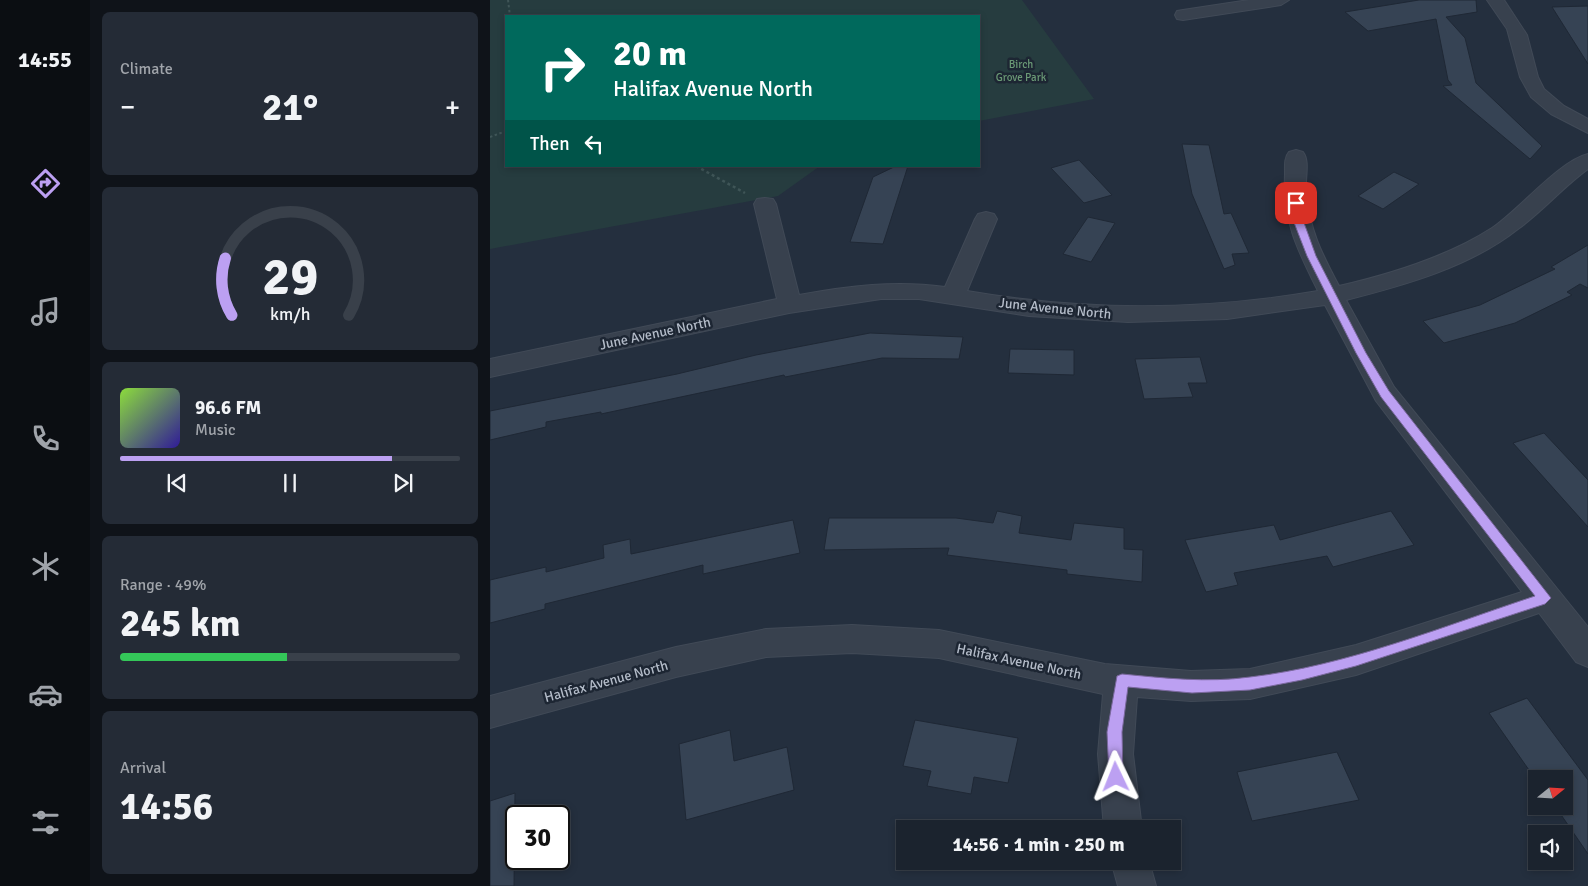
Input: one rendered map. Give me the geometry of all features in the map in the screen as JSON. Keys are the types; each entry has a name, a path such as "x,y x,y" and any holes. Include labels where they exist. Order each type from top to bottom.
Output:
{"street":[{"path":"1183,15 1281,0"},
{"path":"1495,0 1507,13 1517,30 1527,72 1534,88 1550,105 1588,127"},
{"path":"1296,156 1295,187 1298,220 1312,256 1385,394 1588,652"},
{"name":"June Avenue North","path":"490,368 790,305 860,294 902,291 953,296 1034,308 1102,314 1171,314 1257,309 1333,296 1394,280 1452,258 1500,233 1588,160"},
{"path":"765,204 790,305"},
{"path":"953,296 986,219"},
{"name":"Halifax Avenue North","path":"490,712 676,662 766,643 852,639 939,644 1096,677 1122,680 1192,686 1250,684 1302,674 1356,660 1545,598"},
{"path":"1121,820 1116,792 1115,732 1122,680"},
{"path":"1133,870 1137,886"}],"path":[{"path":"508,0 510,15"},
{"path":"490,137 505,131"},
{"path":"698,167 765,204"}],"green space":[{"name":"Birch Grove Park","path":"490,0 1022,0 1094,99 980,121 980,15 505,15 505,167 819,167 778,196 490,249"}],"building":[{"path":"1419,0 1476,0 1477,12 1446,17 1465,38 1476,83 1542,146 1530,159 1443,86 1452,85 1448,80 1436,19 1368,31 1345,12"},
{"path":"1588,6 1588,64 1552,7"},
{"path":"1182,144 1209,145 1224,214 1231,213 1249,253 1232,254 1235,265 1224,269 1192,194"},
{"path":"1079,160 1112,195 1084,203 1051,168"},
{"path":"894,167 908,167 883,244 850,242 873,177"},
{"path":"1394,172 1419,184 1383,209 1358,196"},
{"path":"1088,217 1115,223 1091,262 1063,254"},
{"path":"1588,245 1588,288 1580,284 1567,292 1572,295 1515,323 1444,343 1423,321 1480,305 1555,269 1551,267"},
{"path":"870,333 963,337 959,359 882,358 785,377 784,375 601,414 601,412 546,422 546,427 490,440 490,411"},
{"path":"1010,349 1074,350 1074,375 1008,373"},
{"path":"1200,357 1207,383 1188,383 1193,397 1144,399 1135,359"},
{"path":"1544,433 1588,480 1588,527 1513,443"},
{"path":"997,511 1022,516 1019,533 1071,540 1074,523 1124,528 1124,549 1143,550 1142,582 1067,574 1067,570 947,555 949,548 824,550 829,518 956,518 993,523"},
{"path":"1391,511 1414,545 1333,567 1327,556 1234,573 1238,585 1206,592 1185,540 1274,525 1280,540"},
{"path":"793,520 800,553 703,574 703,565 545,604 545,609 490,623 490,580 546,567 546,572 604,558 603,545 630,539 631,554"},
{"path":"1527,698 1588,780 1588,854 1573,832 1573,825 1568,825 1561,815 1573,815 1573,770 1529,770 1489,713"},
{"path":"915,720 1018,738 1008,783 974,777 971,794 927,786 931,771 903,766"},
{"path":"730,730 734,761 787,747 794,790 686,820 679,744"},
{"path":"1337,752 1359,800 1252,821 1237,772"},
{"path":"515,793 515,805 505,805 505,870 514,870 514,886 490,886 490,801"}],"route":[{"path":"1116,777 1115,732 1122,680 1192,686 1250,684 1302,674 1356,660 1545,598 1385,394 1361,353 1312,256 1298,220 1296,203"}]}
